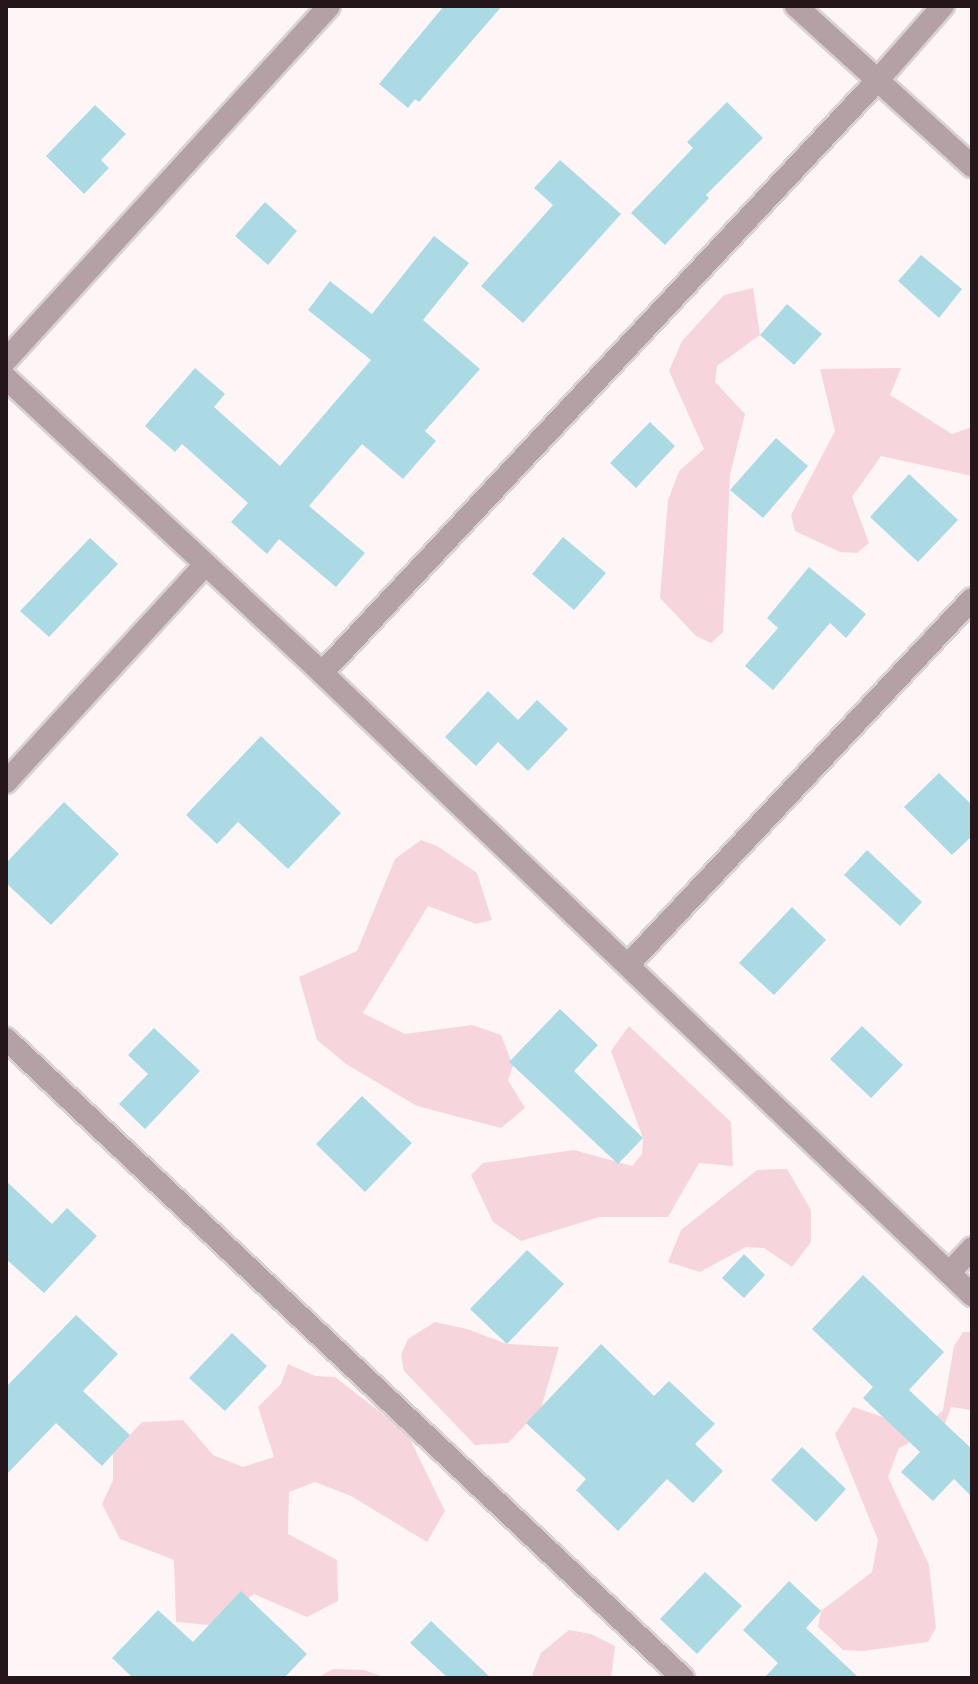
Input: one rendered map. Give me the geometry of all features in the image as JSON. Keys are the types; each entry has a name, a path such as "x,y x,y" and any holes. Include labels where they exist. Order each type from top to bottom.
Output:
{"street":[{"path":"6,360 329,6"},
{"path":"796,6 972,166"},
{"path":"322,673 877,81 943,6"},
{"path":"6,378 322,673 972,1295"},
{"path":"6,782 205,565"},
{"path":"628,965 972,599"},
{"path":"6,1039 683,1678"},
{"path":"949,1273 972,1248"}],"shaded area":[{"path":"753,288 760,335 717,366 715,382 745,414 730,475 723,632 711,643 696,636 660,598 668,500 679,471 704,449 669,371 682,341 724,295"},
{"path":"901,368 890,395 952,434 972,427 972,476 881,456 852,497 869,543 857,553 840,552 795,531 791,515 835,431 820,369"},
{"path":"421,840 437,846 477,873 492,920 476,924 428,906 363,1013 405,1034 472,1025 501,1035 513,1066 508,1080 525,1108 501,1128 417,1106 346,1064 317,1040 299,977 357,951 395,859"},
{"path":"629,1026 731,1122 733,1166 699,1163 668,1217 599,1217 521,1241 493,1222 471,1175 483,1163 574,1150 632,1166 642,1154 643,1138 611,1051"},
{"path":"787,1169 811,1210 811,1242 792,1267 764,1248 746,1247 700,1272 668,1262 681,1230 757,1170"},
{"path":"435,1322 467,1329 507,1344 559,1347 541,1408 508,1443 475,1445 404,1371 401,1355 408,1339"},
{"path":"963,1332 972,1332 972,1410 951,1407 945,1424 899,1448 888,1477 929,1565 936,1628 928,1642 863,1651 843,1650 818,1627 821,1611 872,1572 878,1540 835,1434 853,1407 883,1417 932,1421 943,1410 954,1346"},
{"path":"288,1364 315,1376 335,1377 407,1433 445,1511 427,1542 351,1496 315,1482 289,1492 288,1534 337,1560 338,1601 307,1617 254,1594 210,1625 176,1622 174,1560 120,1539 102,1504 113,1480 113,1453 142,1422 183,1420 213,1455 243,1467 274,1457 258,1407 281,1384"},
{"path":"569,1630 591,1634 615,1646 611,1678 536,1678 532,1675 541,1653"},
{"path":"333,1669 364,1670 383,1677 317,1678"}],"building":[{"path":"444,6 502,6 419,102 415,99 408,108 379,84"},
{"path":"727,102 763,138 706,195 709,198 665,245 631,213 693,148 687,142"},
{"path":"95,105 126,134 101,160 109,168 84,194 46,156"},
{"path":"560,160 621,214 523,323 481,286 553,205 534,188"},
{"path":"265,202 297,231 268,265 235,236"},
{"path":"434,236 469,263 423,320 480,369 425,431 436,441 403,479 362,444 309,506 365,553 336,587 279,539 267,554 231,522 248,503 182,444 175,452 145,426 195,368 225,394 214,407 280,466 371,360 308,310 330,281 372,314"},
{"path":"921,255 962,289 939,318 898,281"},
{"path":"787,304 822,334 794,365 760,335"},
{"path":"650,422 675,446 636,488 610,463"},
{"path":"776,438 808,466 763,518 730,490"},
{"path":"909,474 958,520 918,562 870,517"},
{"path":"563,537 606,573 574,610 532,574"},
{"path":"90,538 118,564 49,637 20,611"},
{"path":"809,567 866,614 846,638 830,623 773,690 745,666 778,628 767,618"},
{"path":"488,691 518,720 537,700 568,729 528,771 498,742 476,766 445,737"},
{"path":"261,736 341,813 288,869 238,822 217,844 186,815"},
{"path":"939,773 972,805 972,836 952,855 904,807"},
{"path":"64,802 119,854 51,925 6,883 6,863"},
{"path":"867,850 922,902 900,926 844,875"},
{"path":"792,907 826,940 774,995 739,963"},
{"path":"560,1009 598,1045 574,1071 643,1138 618,1164 509,1062"},
{"path":"862,1026 903,1065 871,1098 830,1059"},
{"path":"154,1028 200,1071 145,1129 119,1104 148,1074 128,1055"},
{"path":"362,1096 412,1143 365,1192 316,1144"},
{"path":"6,1181 52,1224 67,1208 97,1236 44,1293 6,1259"},
{"path":"527,1250 564,1284 507,1344 470,1309"},
{"path":"744,1254 765,1275 744,1298 722,1278"},
{"path":"863,1275 944,1352 909,1390 972,1449 972,1497 954,1479 933,1501 901,1472 920,1452 863,1398 873,1387 812,1329"},
{"path":"76,1315 118,1354 83,1391 130,1435 102,1466 56,1423 6,1475 6,1387"},
{"path":"232,1333 267,1366 225,1411 189,1378"},
{"path":"601,1344 654,1396 669,1381 715,1424 695,1444 723,1471 693,1503 667,1479 618,1531 576,1490 586,1479 526,1423"},
{"path":"802,1447 846,1489 816,1522 771,1480"},
{"path":"705,1572 742,1606 697,1654 660,1619"},
{"path":"789,1581 821,1611 806,1628 859,1678 764,1678 778,1663 743,1630"},
{"path":"241,1591 307,1654 284,1678 133,1678 112,1658 158,1610 193,1642"},
{"path":"431,1621 491,1678 448,1678 410,1643"}]}
